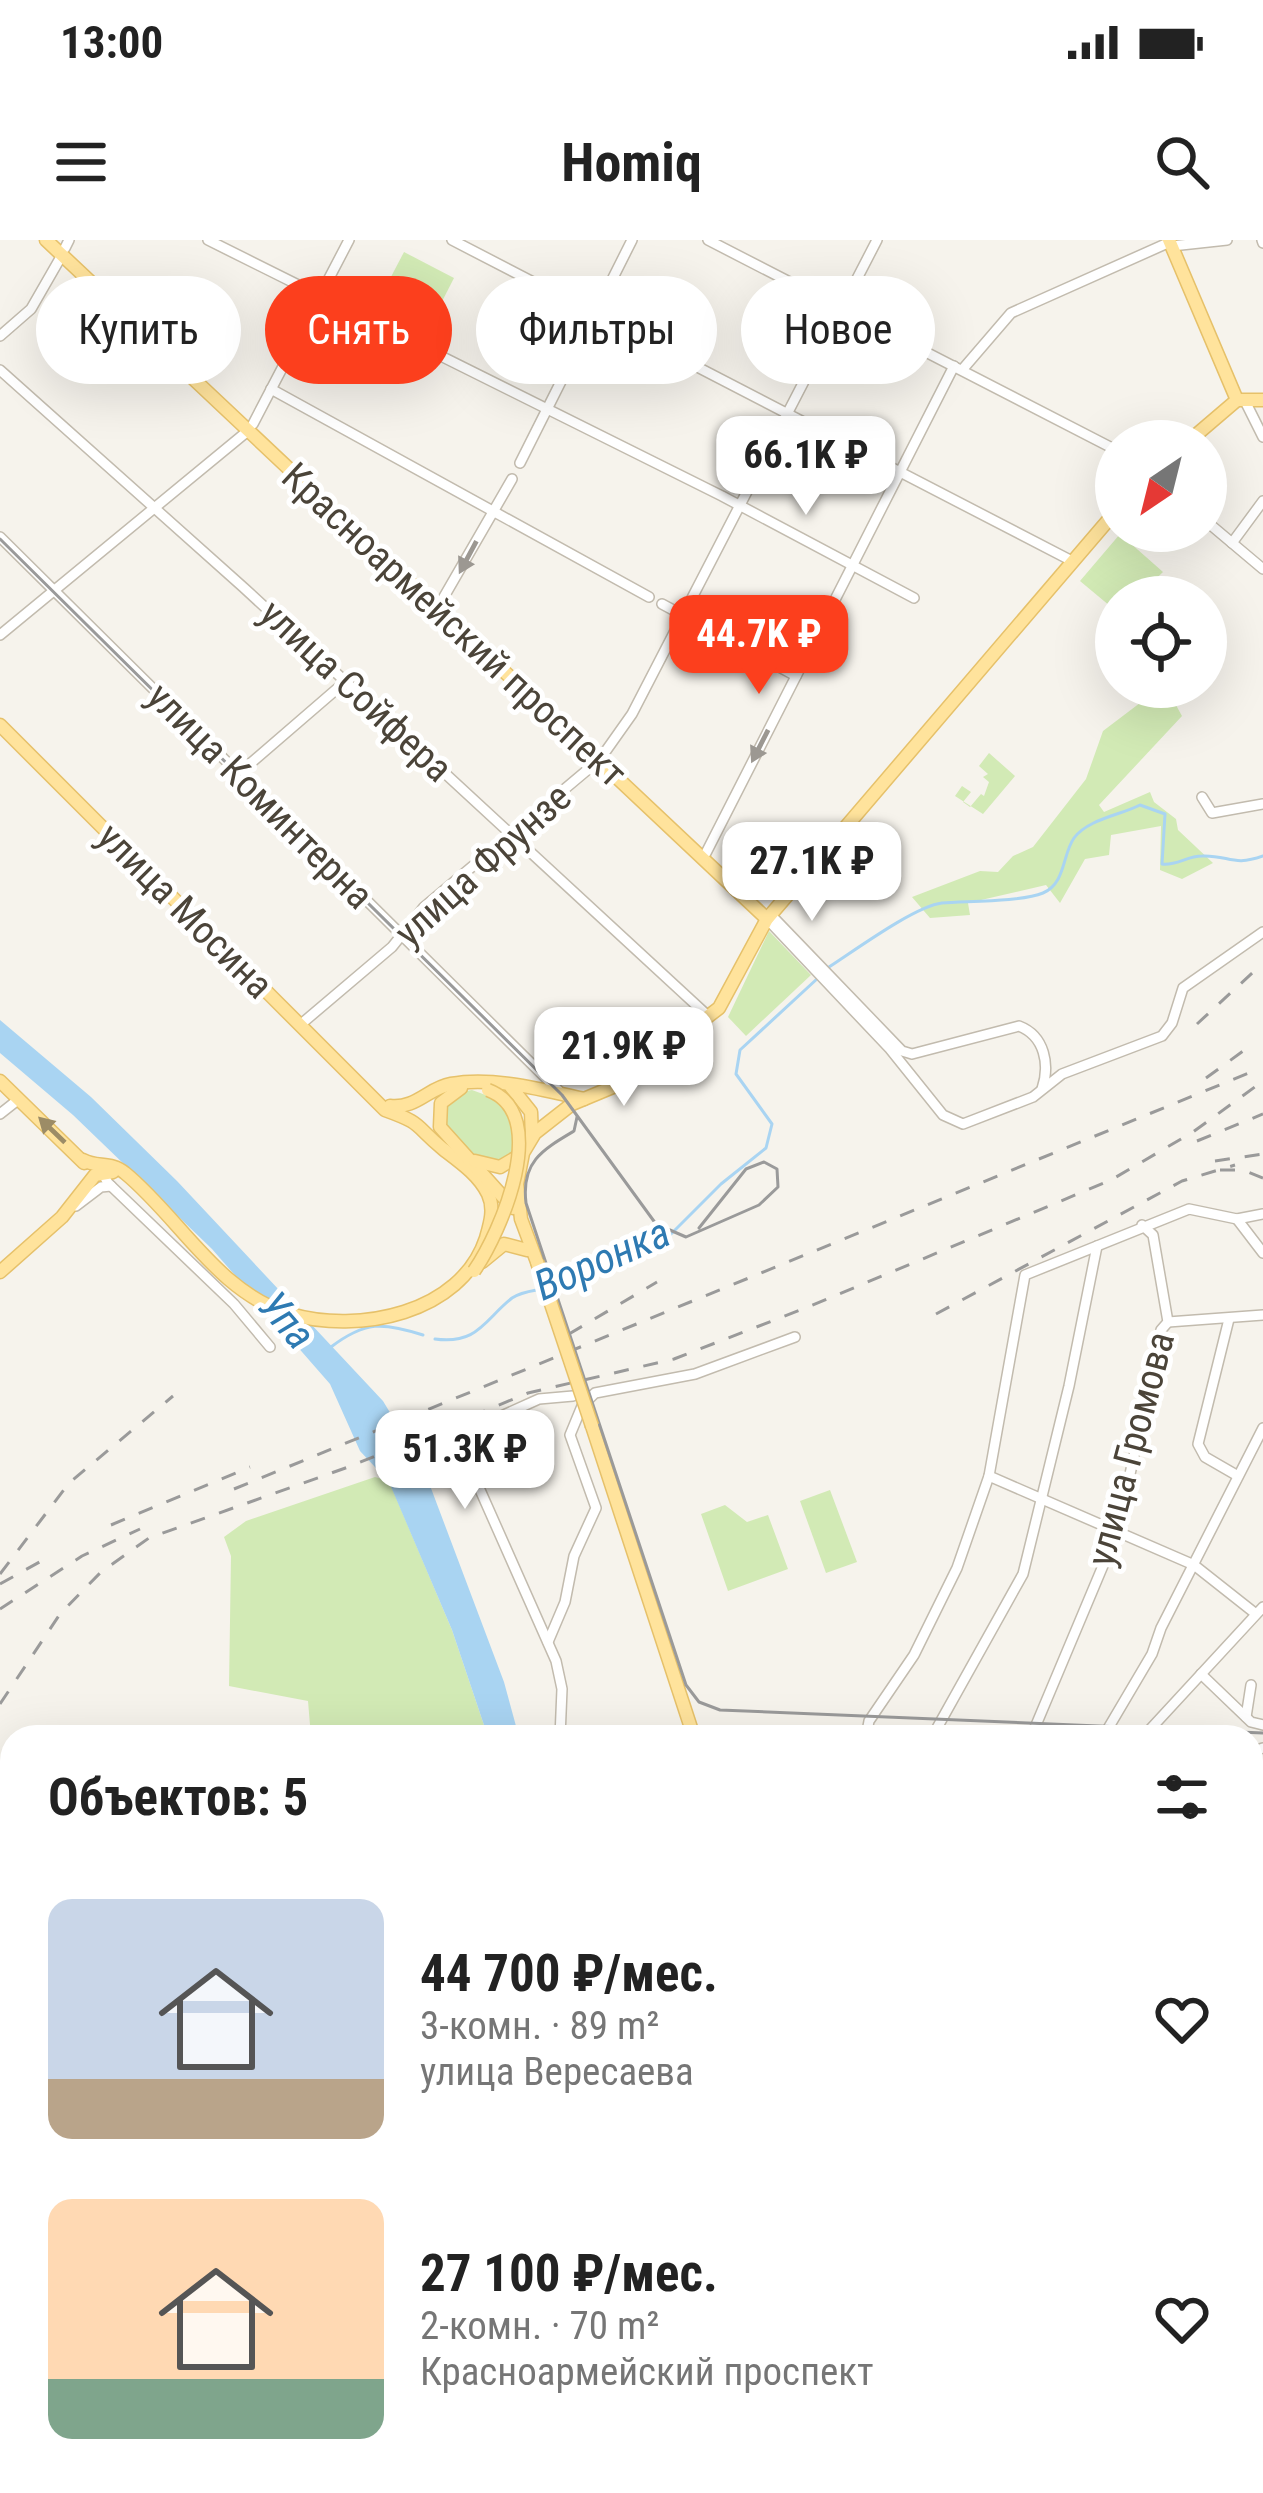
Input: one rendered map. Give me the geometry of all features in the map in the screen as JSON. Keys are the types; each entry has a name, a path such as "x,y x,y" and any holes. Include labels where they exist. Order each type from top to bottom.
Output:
{"main road":[{"name":"Красноармейский проспект","path":"46,240 63,246 769,917"},
{"path":"1171,243 1240,400"},
{"path":"1215,420 1240,400 1263,400"},
{"name":"Красноармейский проспект","path":"251,427 769,917"},
{"path":"690,1725 521,1219 517,1184 523,1153 531,1139 574,1100 620,1084 722,1004 769,917 1095,535"},
{"name":"улица Мосина","path":"0,725 385,1110 408,1115 468,1164"},
{"path":"371,1096 400,1107 432,1092 478,1081 574,1100"},
{"path":"0,1082 82,1160 88,1174 85,1186"},
{"path":"510,1087 531,1112 531,1139"},
{"path":"461,1088 442,1101 438,1118 442,1131 521,1219"},
{"path":"426,1131 419,1110 432,1092 461,1088 488,1090 508,1102 518,1130 507,1210 474,1270"},
{"path":"468,1164 494,1168 523,1153"},
{"path":"82,1160 121,1169 218,1271 258,1300 299,1316 344,1321 416,1308 452,1286 482,1248 492,1206 468,1164"},
{"path":"0,1272 62,1217 98,1173 111,1171 218,1271 273,1313 337,1326 411,1316 442,1301 502,1245 515,1243 527,1250"}],"street":[{"path":"208,240 280,276"},
{"path":"330,276 349,240"},
{"path":"452,240 521,276"},
{"path":"612,276 632,240"},
{"path":"709,240 779,276"},
{"name":"улица Фрунзе","path":"858,276 877,240"},
{"path":"706,853 899,471 958,368 1011,313 1171,243 1227,240"},
{"path":"0,337 31,309 63,246"},
{"path":"935,356 1095,439"},
{"path":"452,362 914,598"},
{"name":"улица Сойфера","path":"0,370 708,1016"},
{"path":"717,377 1072,561"},
{"path":"0,635 57,593 251,427 275,384"},
{"path":"520,463 558,384"},
{"name":"улица Фрунзе","path":"300,1025 401,937 424,907 600,758 632,714 803,384"},
{"path":"272,389 650,597"},
{"path":"1240,400 1263,436"},
{"path":"441,602 512,479"},
{"path":"1232,542 1263,501"},
{"name":"улица Коминтерна","path":"0,537 401,937 574,1100"},
{"path":"1227,538 1263,569"},
{"path":"662,604 796,676"},
{"path":"237,775 346,681"},
{"path":"1202,797 1212,812 1263,805"},
{"path":"390,925 424,907"},
{"name":"Красноармейский проспект","path":"769,917 838,990 943,1115 963,1124 989,1117 1042,1089"},
{"path":"1042,1089 1062,1074 1162,1036 1172,1023 1183,988 1263,932"},
{"name":"Красноармейский проспект","path":"838,990 896,1046 912,1054"},
{"path":"904,1068 912,1054 1019,1026 1038,1040 1047,1069 1042,1089"},
{"path":"1047,1069 1062,1074"},
{"path":"0,1114 19,1099"},
{"path":"111,1171 104,1178 111,1186 234,1304 270,1347"},
{"path":"62,1217 101,1187 111,1186"},
{"path":"868,1725 914,1654 957,1568 989,1476 1025,1275 1189,1209 1237,1220 1263,1214"},
{"path":"1237,1220 1263,1253"},
{"name":"улица Громова","path":"1036,1725 1118,1530 1161,1330 1168,1322 1153,1234 1142,1226"},
{"path":"939,1725 1023,1574 1097,1246"},
{"path":"527,1250 537,1262"},
{"path":"1168,1322 1263,1315"},
{"path":"1229,1319 1198,1444 1205,1457 1238,1476"},
{"path":"548,1642 565,1602 574,1556 596,1508 571,1439 582,1406 602,1389 694,1374 795,1337"},
{"path":"560,1725 562,1682 548,1642 470,1466 452,1445 458,1436 538,1399 573,1396"},
{"path":"1110,1725 1152,1654 1263,1428"},
{"path":"989,1476 1194,1565 1260,1611 1154,1725"},
{"path":"1201,1674 1246,1717 1263,1725"},
{"path":"1246,1717 1251,1685"}],"green space":[{"path":"404,252 450,276 391,276"},
{"path":"1105,552 1140,552 1163,572 1159,576 1095,576 1095,594 1080,581"},
{"path":"1133,708 1178,708 1182,716 1099,805 1104,812 1150,792 1154,802 1176,819 1178,830 1213,863 1182,879 1160,870 1161,826 1111,835 1109,855 1085,859 1060,903 1046,885 968,903 970,915 930,918 912,897 980,871 998,872 1013,856 1033,847 1086,779 1103,731"},
{"path":"989,753 1015,776 983,814 971,806 984,796 989,782 979,766"},
{"path":"962,786 971,792 963,801 955,796"},
{"path":"769,931 811,975 746,1036 728,1017"},
{"path":"472,1090 502,1101 515,1132 512,1159 486,1162 475,1157 450,1130 441,1107 460,1092"},
{"path":"375,1477 389,1481 452,1630 484,1725 310,1725 308,1701 229,1686 231,1556 224,1537 246,1521"},
{"path":"830,1490 857,1562 826,1573 800,1501"},
{"path":"725,1505 747,1522 768,1515 788,1569 728,1591 701,1514"}],"water":[{"name":"Упа","path":"0,1020 91,1097 177,1181 383,1401 423,1467 516,1725 484,1725 452,1630 389,1482 360,1451 330,1384 212,1249 73,1115 0,1053"}],"waterway":[{"name":"Воронка","path":"829,967 930,906 1043,893 1056,883 1080,832 1140,805 1165,814 1162,864 1197,856 1238,861 1263,856"},
{"name":"Воронка","path":"551,1285 658,1247 721,1184 766,1148 772,1124 736,1074 740,1050 818,978"},
{"name":"Воронка","path":"435,1339 471,1334 512,1298 542,1289"},
{"name":"Воронка","path":"331,1347 354,1332 375,1326 423,1335"}],"tram line":[{"path":"0,539 562,1095 656,1224 686,1237 759,1205 778,1187 777,1169 764,1162 746,1169 699,1228"},
{"path":"577,1117 574,1131 543,1151 531,1167 526,1203 686,1685 699,1702 720,1710 1074,1725"}],"railway":[{"path":"1197,1024 1263,963"},
{"path":"1206,1078 1250,1046"},
{"path":"234,1489 1261,1068"},
{"path":"0,1704 60,1614 101,1572 149,1538 351,1466 528,1393 674,1359 808,1307 1111,1180 1193,1132 1263,1081"},
{"path":"1197,1141 1263,1114"},
{"path":"1215,1161 1263,1154"},
{"path":"936,1314 1182,1181 1235,1165"},
{"path":"1220,1170 1243,1170 1263,1178"},
{"path":"569,1334 657,1282"},
{"path":"0,1574 69,1483 173,1396"},
{"path":"111,1525 250,1467"},
{"path":"0,1609 82,1556 140,1529"},
{"path":"0,1584 52,1555"}]}
